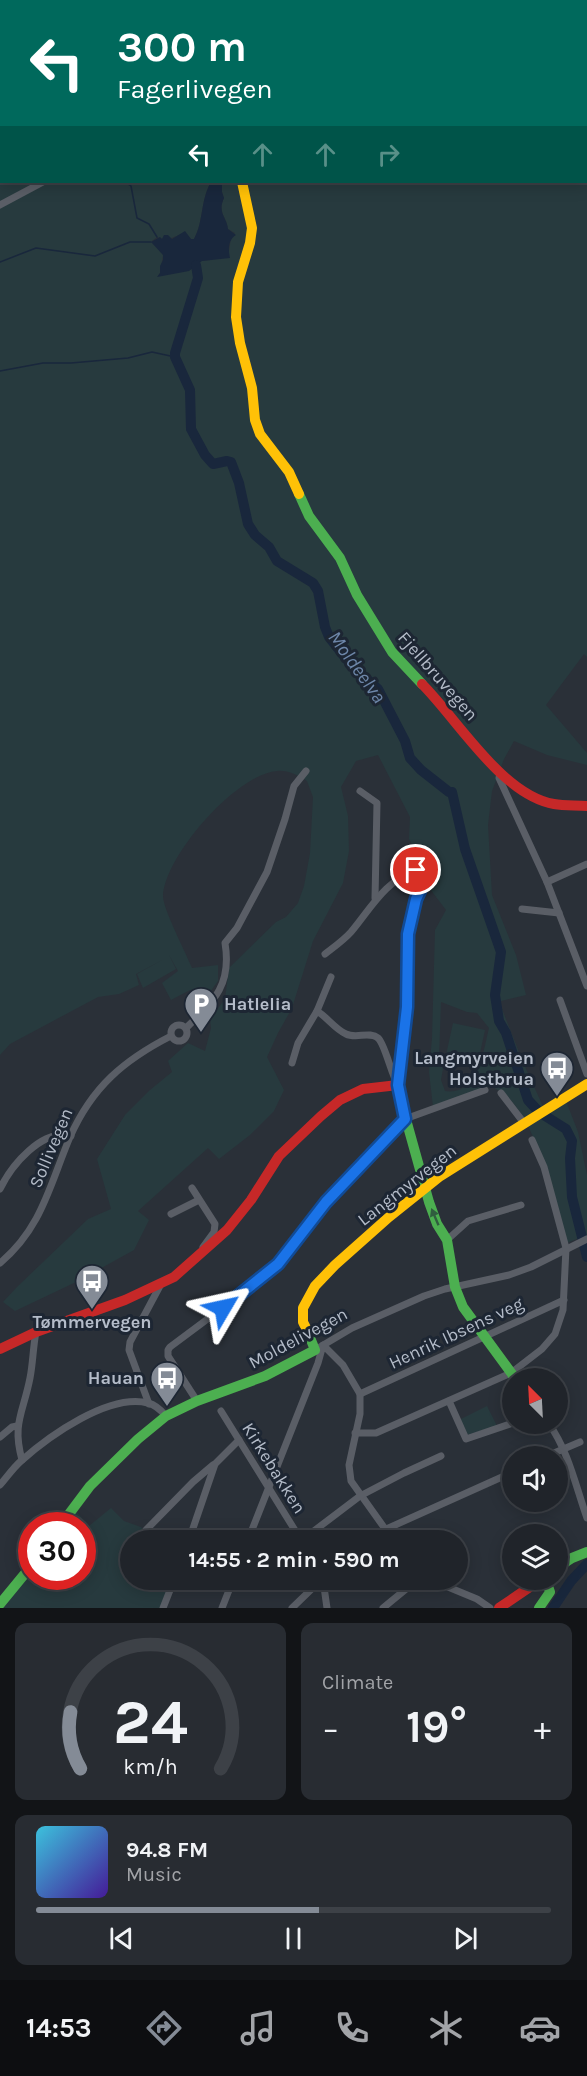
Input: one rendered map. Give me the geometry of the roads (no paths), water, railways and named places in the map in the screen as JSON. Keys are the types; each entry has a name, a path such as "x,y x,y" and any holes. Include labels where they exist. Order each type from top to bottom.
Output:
{"street":[{"path":"0,205 41,183"},
{"name":"Fjellbruvegen","path":"242,183 252,228 250,243 238,282 236,317 240,343 252,388 255,420 260,434 289,472 309,516 340,558 357,595 385,642 443,705 485,758 500,772 499,778 547,882 587,986"},
{"name":"Sollivegen","path":"186,1028 206,1009 223,984 227,957 225,943 237,927 267,872 294,786 306,771"},
{"path":"500,772 520,789 536,798 554,804 587,806"},
{"path":"360,791 377,803 375,898"},
{"path":"547,882 587,864"},
{"path":"325,954 349,934 375,898 398,879 416,870 426,878 409,922 407,1007 398,1085"},
{"path":"522,909 559,913"},
{"path":"577,957 587,954"},
{"path":"292,1063 298,1043 317,1011 331,977"},
{"path":"560,1000 587,1074"},
{"path":"317,1011 346,1034 373,1035 384,1047 398,1085 405,1119 435,1220 447,1240 455,1287 463,1307 507,1368"},
{"name":"Sollivegen","path":"175,1025 182,1025 186,1028 187,1033 184,1040 176,1041 171,1036 171,1029 175,1025"},
{"name":"Sollivegen","path":"0,1263 22,1242 36,1222 48,1197 70,1136 94,1094 109,1077 142,1051 171,1036"},
{"name":"Langmyrvegen","path":"319,1347 303,1318 303,1308 310,1293 334,1265 425,1187 587,1084"},
{"path":"0,1349 36,1332 125,1300 161,1284 183,1270 227,1230 242,1212 279,1156 321,1116 340,1100 363,1089 398,1085"},
{"path":"197,1401 168,1356 170,1347 278,1264 326,1202 405,1119 485,1090"},
{"path":"501,1093 526,1121"},
{"path":"0,1189 18,1162 32,1147 60,1135 70,1136"},
{"path":"522,1368 551,1339 560,1324 564,1300 566,1248 544,1167 532,1140"},
{"path":"192,1188 215,1226 214,1232 202,1249 203,1252"},
{"path":"171,1214 199,1200"},
{"path":"447,1240 472,1219 521,1205"},
{"name":"Moldelivegen","path":"70,1512 90,1486 138,1439 166,1416 197,1401 265,1376 352,1328 409,1303 436,1292 509,1275 531,1267 587,1239"},
{"path":"149,1404 129,1350 130,1342 161,1284"},
{"name":"Henrik Ibsens veg","path":"360,1394 564,1300"},
{"path":"22,1460 17,1441 17,1426 30,1377 36,1332"},
{"path":"319,1347 343,1365 360,1394 360,1414 349,1466 351,1481 384,1530 502,1477"},
{"path":"252,1530 318,1363 319,1347"},
{"path":"355,1432 376,1433 502,1380"},
{"path":"0,1485 22,1460 60,1430 109,1407 137,1401 158,1408 166,1416"},
{"path":"449,1401 466,1439 502,1427"},
{"name":"Kirkebakken","path":"221,1410 295,1530"},
{"path":"0,1437 12,1427 17,1426"},
{"path":"146,1530 193,1482 239,1440"},
{"path":"568,1447 580,1442"},
{"path":"315,1530 360,1496 441,1456"},
{"path":"568,1463 587,1518"},
{"path":"192,1530 215,1464"},
{"path":"568,1561 587,1552"},
{"path":"0,1604 18,1582"},
{"path":"164,1608 170,1590"},
{"path":"222,1608 229,1590"},
{"path":"292,1608 311,1590"},
{"path":"324,1590 327,1608"},
{"path":"383,1608 405,1590"},
{"path":"455,1590 477,1599 490,1608"},
{"path":"500,1608 526,1590"},
{"path":"539,1608 549,1590"}],"water":[{"path":"211,183 222,183 224,198 222,211 228,229 236,235 231,239 229,245 230,258 202,261 189,271 157,277 160,273 163,255 151,242 160,237 162,239 164,235 172,239 185,231 191,239 194,239"}],"waterway":[{"path":"126,183 131,186 137,218 149,224 157,237"},
{"path":"0,262 36,248 95,256 130,242 151,242"},
{"name":"Moldeelva","path":"196,265 198,278 175,353 190,390 191,429 205,455 213,464 231,462 239,483 248,524 255,535 269,547 277,561 313,583 318,591 329,637 351,665 378,689 405,741 410,758 421,770 452,792 465,849 501,952 495,995 499,1021 506,1033 528,1100 539,1112 566,1129 572,1141 570,1158 572,1197 587,1257"},
{"path":"0,371 43,363 128,358 152,352 175,357"},
{"name":"Moldeelva","path":"553,1608 571,1581 587,1564"}],"place":[{"name":"Hatlelia","path":"201,1033"},
{"name":"Langmyrveien Holstbrua","path":"557,1097"},
{"name":"Tømmervegen","path":"92,1310"},
{"name":"Hauan","path":"167,1407"}]}
